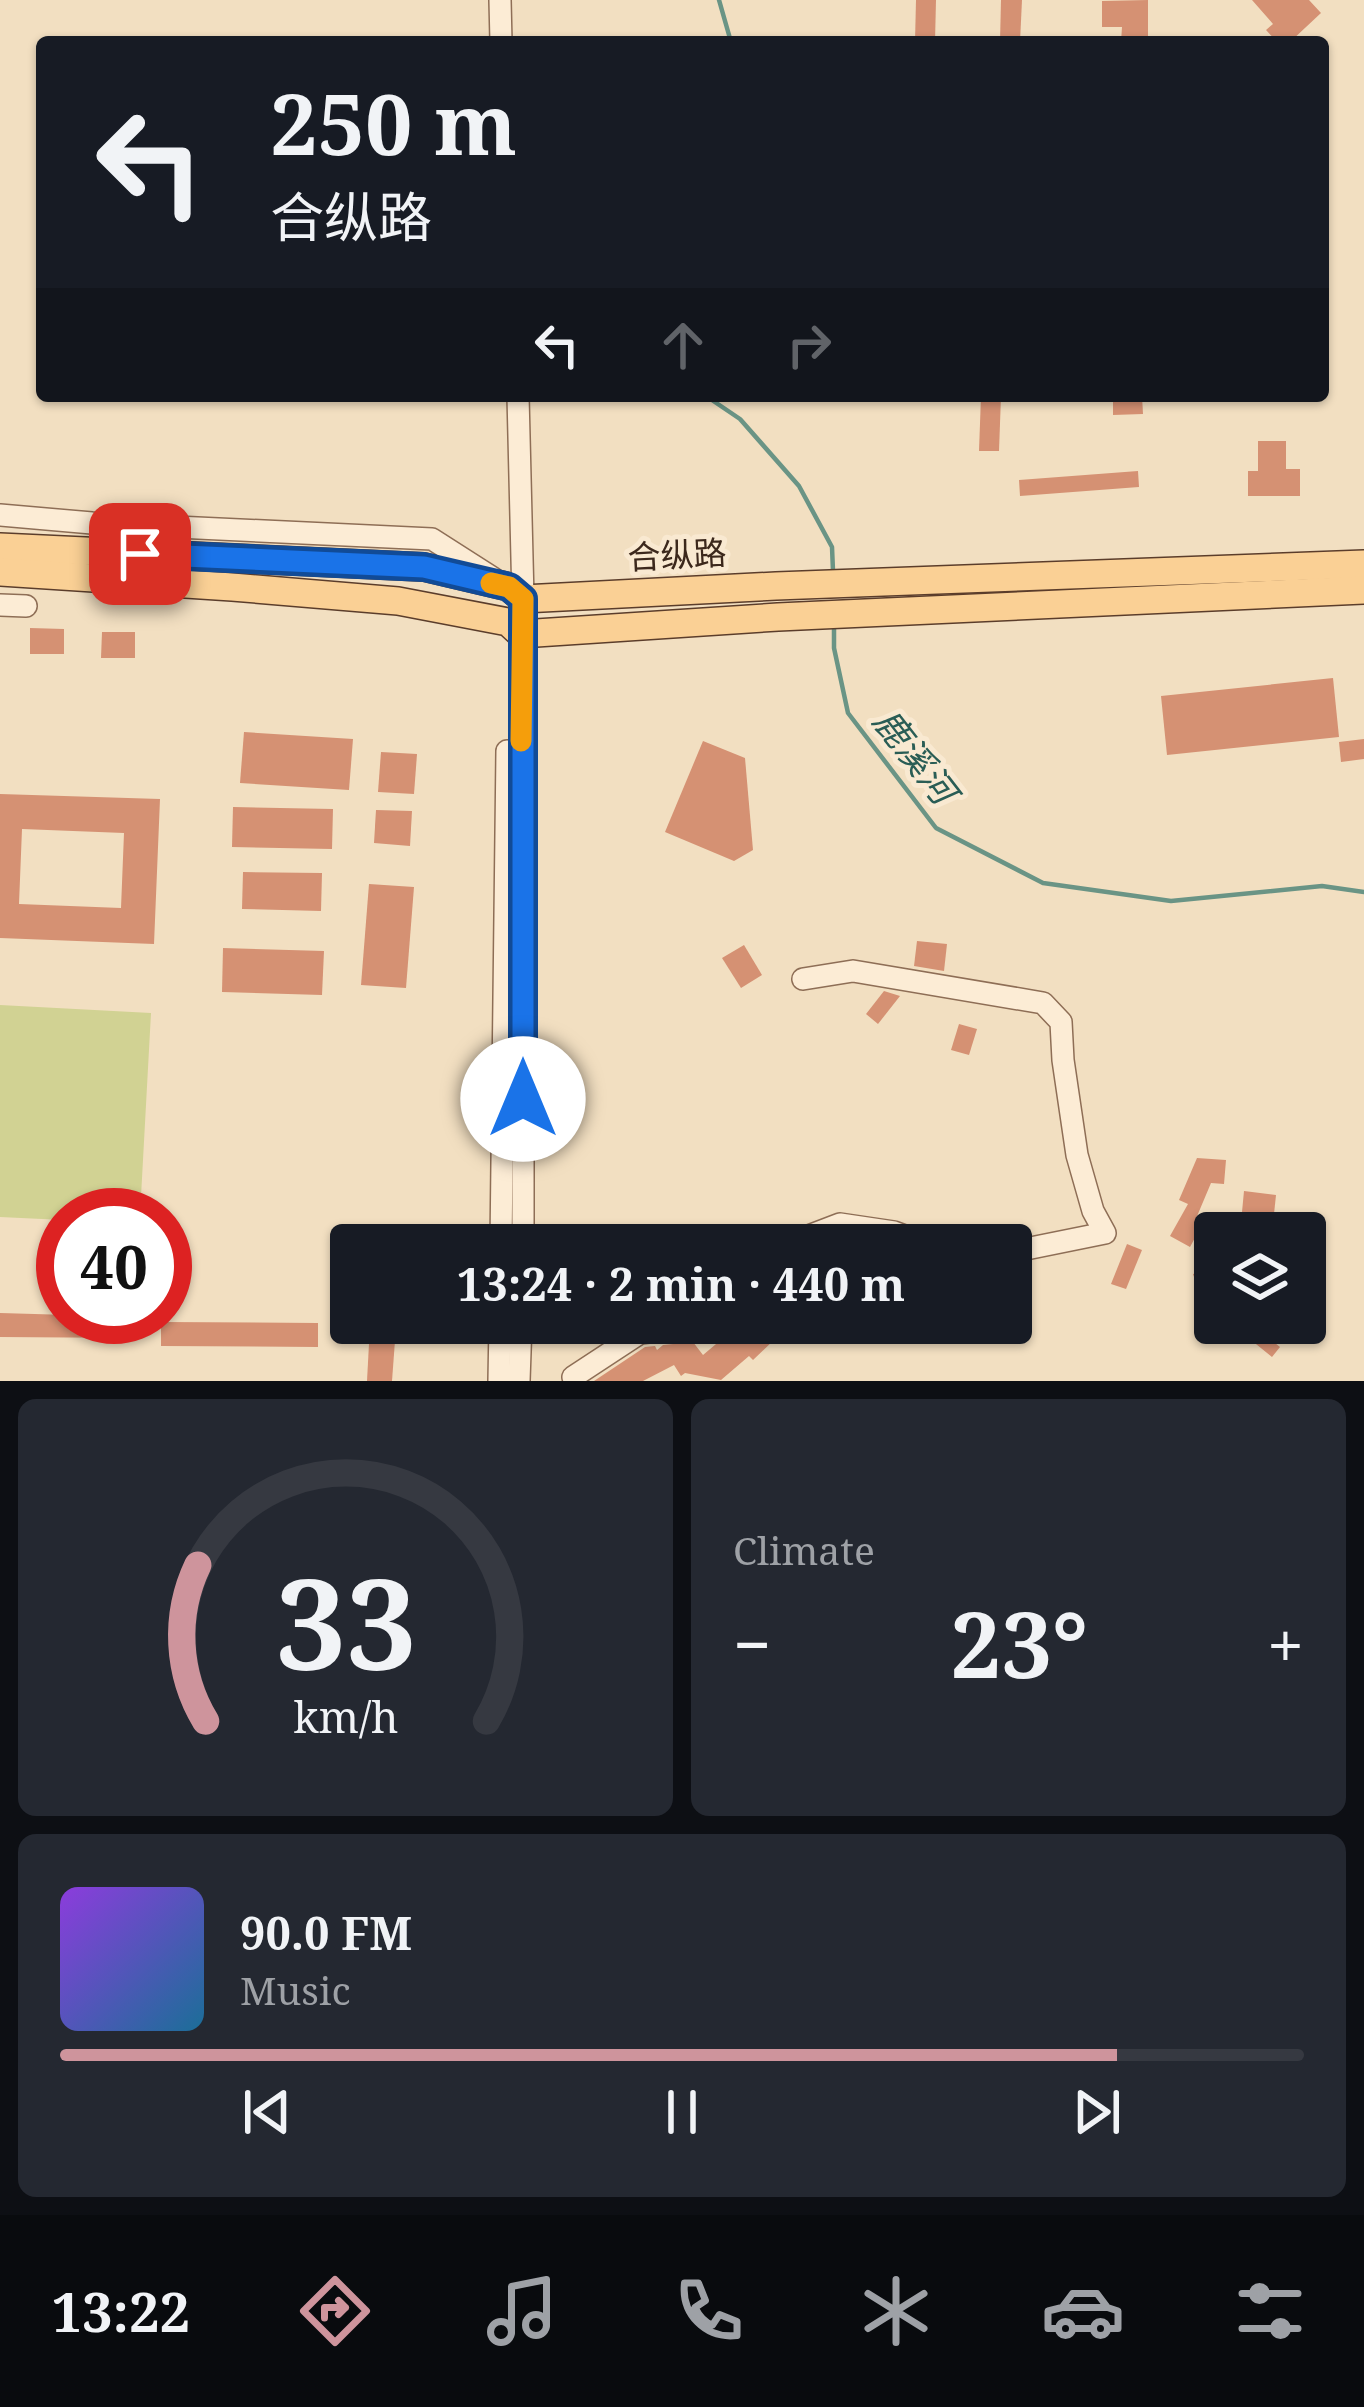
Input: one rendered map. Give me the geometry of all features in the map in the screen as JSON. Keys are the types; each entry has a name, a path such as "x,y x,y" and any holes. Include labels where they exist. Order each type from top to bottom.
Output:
{"main road":[{"name":"合纵路","path":"0,547 424,567 515,610"},
{"name":"合纵路","path":"0,572 515,610 776,586 1364,564"},
{"path":"515,610 778,617 1364,590"}],"street":[{"path":"500,0 500,36"},
{"path":"514,0 514,36"},
{"path":"506,402 515,610 523,1224"},
{"path":"501,1224 518,402"},
{"path":"0,515 431,539 515,610"},
{"path":"0,605 26,606"},
{"path":"803,980 853,971 1043,1003 1061,1022 1077,1155 1105,1234 1032,1248"},
{"path":"499,1381 500,1344"},
{"path":"520,1381 521,1344"},
{"path":"574,1381 573,1377 623,1344"}],"green space":[{"path":"0,1005 151,1013 141,1188 36,1188 36,1219 0,1217"}],"building":[{"path":"916,0 936,0 935,36 915,36"},
{"path":"1001,0 1022,0 1020,36 1000,36"},
{"path":"1148,0 1148,36 1121,36 1122,27 1102,27 1102,1"},
{"path":"1252,0 1309,0 1321,13 1296,36 1272,36 1266,30 1273,24"},
{"path":"981,402 1001,402 999,451 979,451"},
{"path":"1113,402 1142,402 1143,414 1113,415"},
{"path":"1258,441 1286,441 1286,469 1300,469 1300,496 1248,496 1248,471 1258,471"},
{"path":"1138,471 1139,487 1020,496 1019,480"},
{"path":"30,628 64,629 64,654 30,654"},
{"path":"102,632 135,632 135,658 101,658"},
{"path":"1333,678 1339,737 1167,755 1161,696"},
{"path":"244,732 353,739 349,790 240,783"},
{"path":"1364,739 1364,759 1341,762 1339,742"},
{"path":"703,741 745,758 753,850 734,861 665,832"},
{"path":"381,752 417,754 414,794 378,792"},
{"path":"0,794 160,799 154,944 0,938","holes":["22,829 124,833 121,908 19,904"]},
{"path":"233,807 333,809 332,849 232,847"},
{"path":"376,810 412,811 410,846 374,843"},
{"path":"243,872 322,873 321,911 242,909"},
{"path":"369,884 414,887 406,988 361,985"},
{"path":"917,941 947,944 944,971 914,966"},
{"path":"744,945 762,975 741,988 722,958"},
{"path":"223,948 324,951 322,995 222,992"},
{"path":"884,991 900,996 878,1024 866,1014"},
{"path":"959,1024 977,1029 969,1055 951,1050"},
{"path":"1197,1158 1226,1160 1224,1184 1211,1183 1199,1212 1194,1212 1190,1247 1170,1236 1188,1204 1179,1200"},
{"path":"1244,1191 1276,1195 1274,1212 1242,1212"},
{"path":"1127,1244 1142,1250 1126,1289 1111,1284"},
{"path":"0,1313 36,1314 36,1337 0,1337"},
{"path":"192,1322 318,1323 318,1347 161,1346 192,1344"},
{"path":"369,1344 395,1344 392,1381 367,1381"},
{"path":"695,1344 703,1355 716,1344 770,1344 721,1380 681,1376 674,1365 643,1381 594,1381 645,1347 657,1350 663,1345"},
{"path":"1256,1344 1280,1347 1272,1357"}],"waterway":[{"name":"鹿溪河","path":"719,0 729,36"},
{"name":"鹿溪河","path":"715,402 740,419 799,486 832,547 833,571"},
{"name":"鹿溪河","path":"834,625 834,648 848,713 936,828 1043,883 1171,901 1322,886 1364,892"}],"slow traffic":[{"path":"491,583 509,587 523,599 521,741"}],"route":[{"path":"140,554 424,567 509,587 523,599 523,1099"}]}
